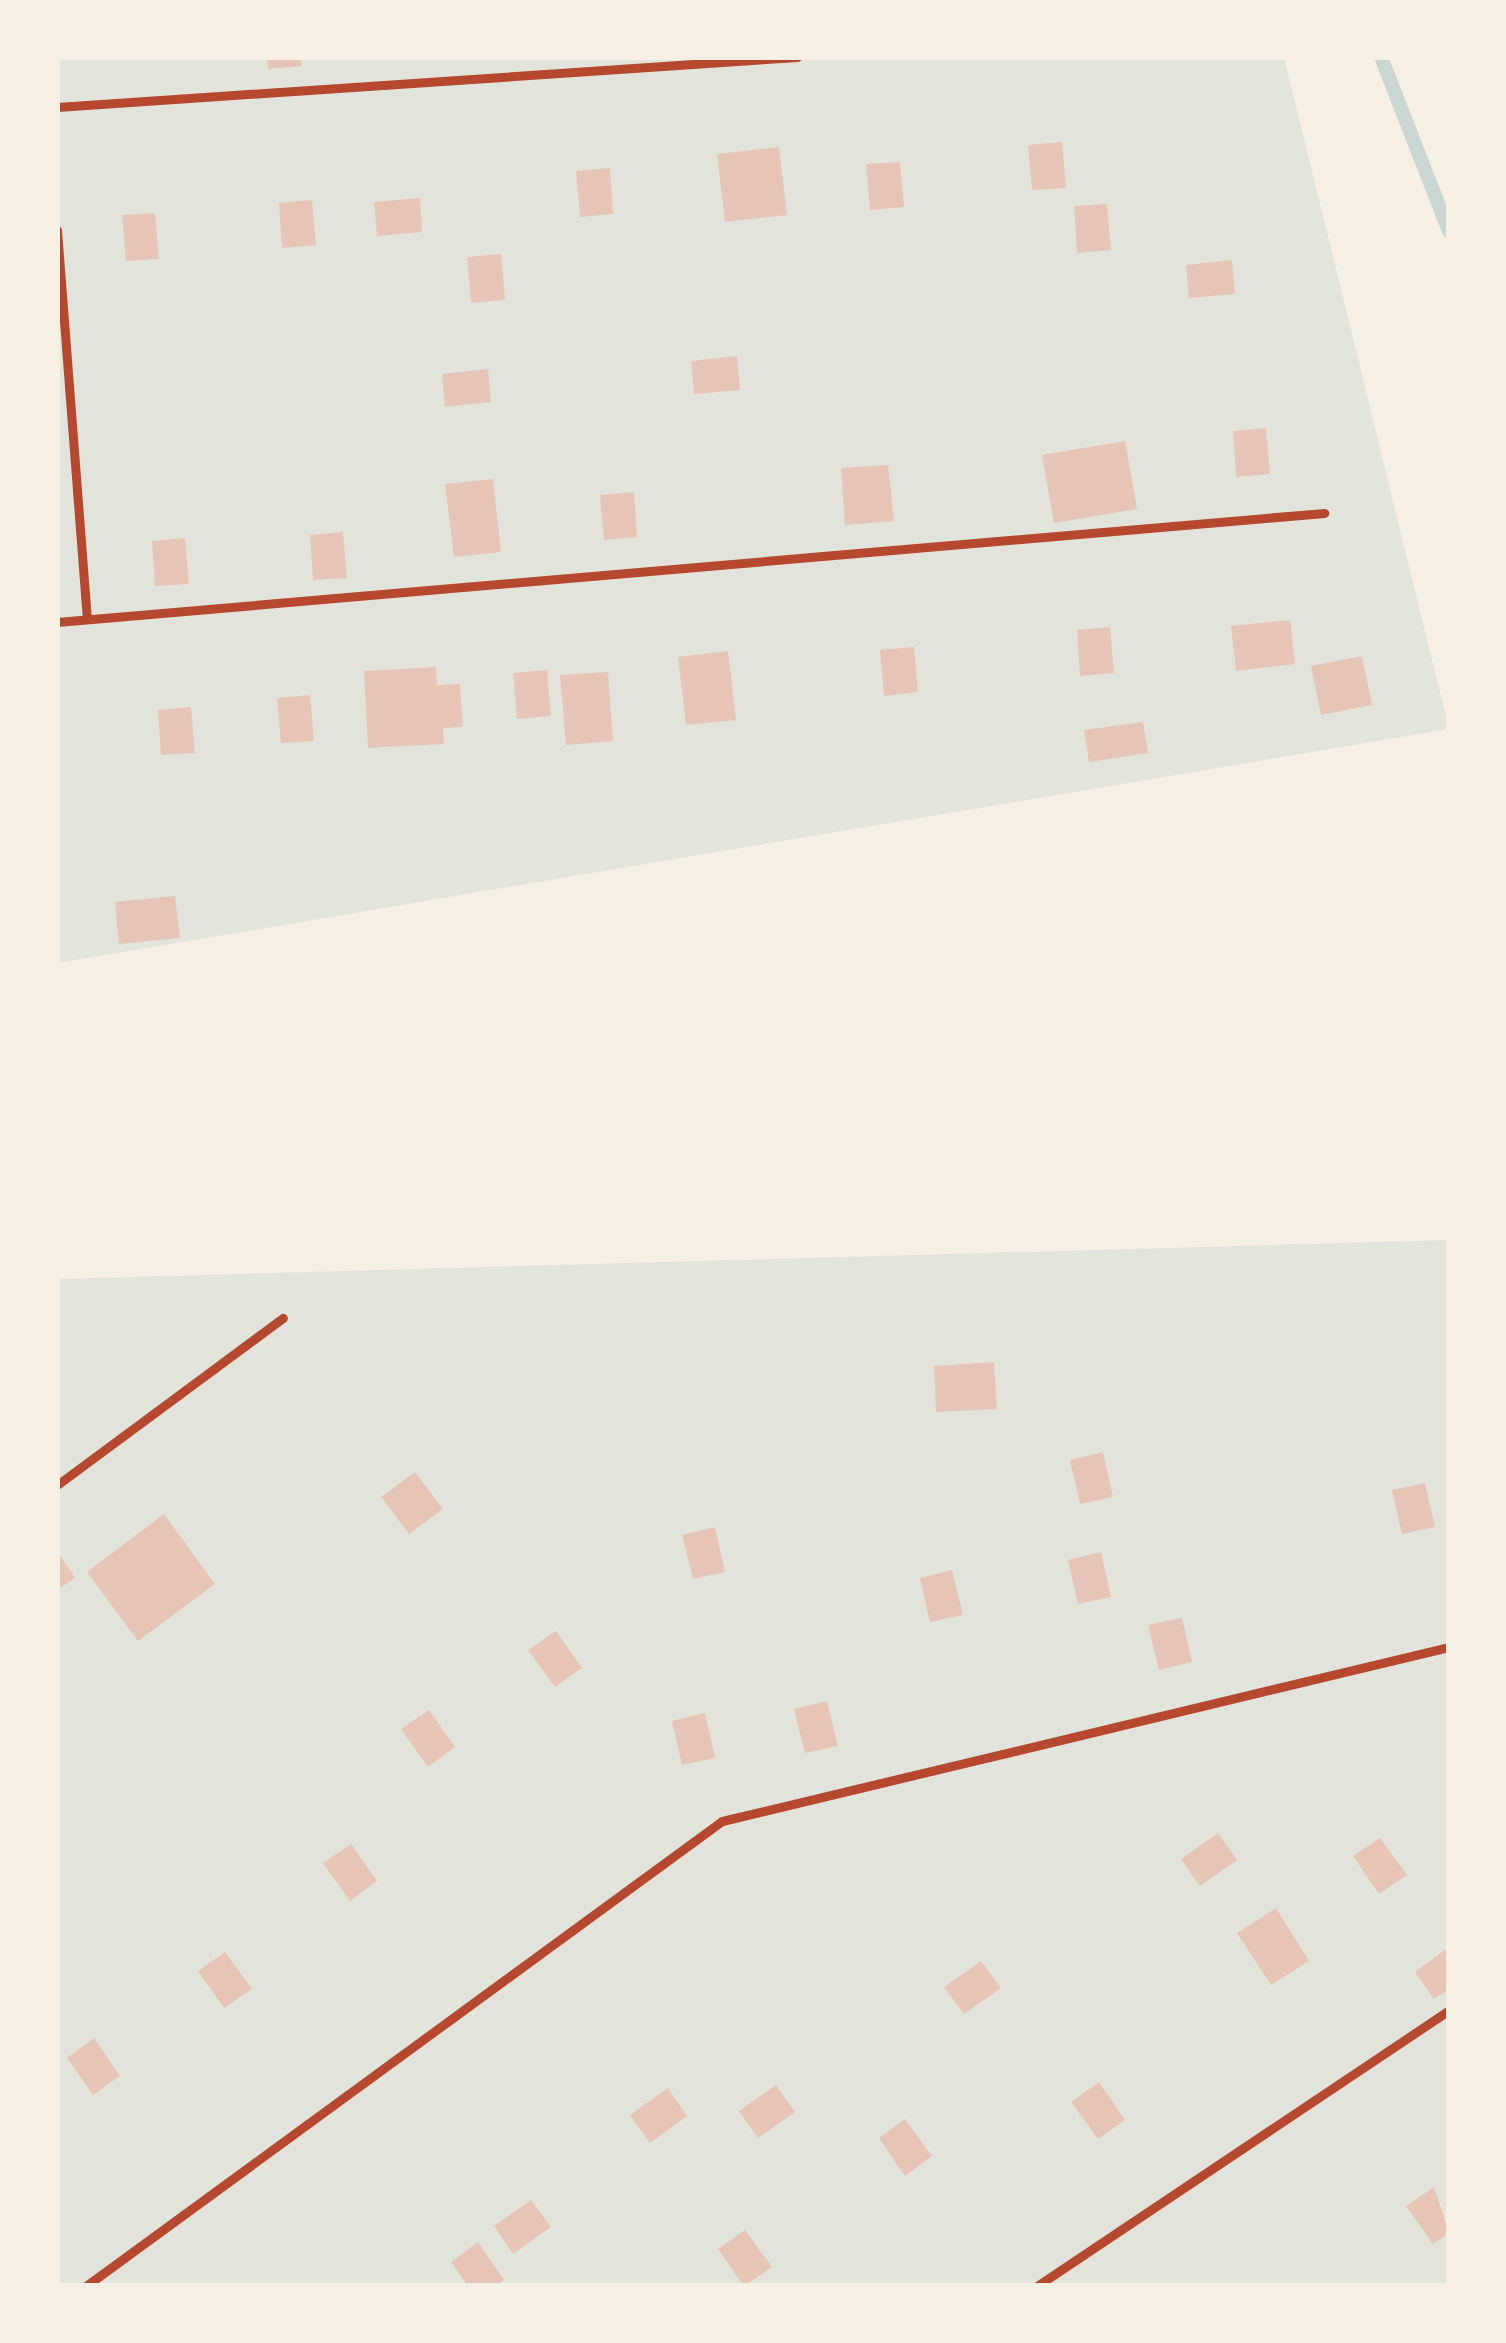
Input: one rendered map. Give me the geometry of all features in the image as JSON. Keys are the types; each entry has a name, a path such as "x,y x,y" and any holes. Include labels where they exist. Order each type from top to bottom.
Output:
{"lane":[{"path":"57,107 796,57"},
{"path":"57,230 87,619"},
{"path":"57,622 1324,513"},
{"path":"57,1484 283,1318"},
{"path":"86,2286 722,1820 1449,1647"},
{"path":"1037,2286 1449,2010"}],"shaded area":[{"path":"57,57 1284,57 1449,729 57,963"},
{"path":"1449,1240 1449,2286 57,2286 57,1279"}],"building":[{"path":"267,57 301,57 302,66 268,69"},
{"path":"1062,142 1066,188 1032,190 1028,145"},
{"path":"779,147 787,215 725,222 717,154"},
{"path":"900,162 904,207 870,210 866,164"},
{"path":"610,168 613,214 580,217 576,171"},
{"path":"420,198 422,232 377,236 374,202"},
{"path":"312,200 316,245 282,248 279,203"},
{"path":"1107,204 1111,250 1077,253 1074,206"},
{"path":"155,213 159,259 126,261 122,215"},
{"path":"501,254 505,300 471,303 467,257"},
{"path":"1232,260 1235,294 1189,298 1186,265"},
{"path":"737,356 740,390 694,394 691,361"},
{"path":"488,369 491,402 445,407 442,374"},
{"path":"1266,428 1270,474 1236,477 1233,431"},
{"path":"1125,441 1137,509 1054,523 1042,455"},
{"path":"888,465 894,521 845,525 841,468"},
{"path":"493,479 501,552 454,557 445,484"},
{"path":"634,492 637,537 604,540 600,495"},
{"path":"343,532 347,578 313,580 310,535"},
{"path":"185,538 189,584 155,586 152,541"},
{"path":"1290,620 1295,664 1236,671 1231,626"},
{"path":"1110,627 1114,673 1080,676 1077,630"},
{"path":"914,647 918,692 884,696 880,650"},
{"path":"728,651 736,720 686,725 678,657"},
{"path":"1362,656 1372,705 1321,715 1311,666"},
{"path":"436,667 437,685 460,684 463,727 443,728 444,744 368,748 364,671"},
{"path":"547,670 551,716 517,719 513,673"},
{"path":"608,672 613,741 566,745 560,675"},
{"path":"310,695 314,741 281,743 277,698"},
{"path":"191,707 195,753 161,755 158,710"},
{"path":"1143,722 1148,753 1089,762 1084,730"},
{"path":"175,896 180,938 119,944 115,902"},
{"path":"994,1362 997,1409 936,1412 934,1366"},
{"path":"1103,1452 1113,1497 1080,1504 1070,1460"},
{"path":"415,1472 443,1509 409,1534 381,1497"},
{"path":"1425,1483 1435,1527 1402,1534 1392,1490"},
{"path":"164,1514 215,1584 138,1641 87,1572"},
{"path":"715,1527 725,1572 693,1579 682,1535"},
{"path":"57,1551 75,1578 57,1590"},
{"path":"1101,1552 1111,1597 1078,1604 1068,1560"},
{"path":"952,1570 963,1615 930,1622 920,1578"},
{"path":"1182,1618 1192,1662 1159,1670 1148,1625"},
{"path":"556,1631 582,1668 555,1687 528,1650"},
{"path":"827,1701 838,1746 805,1753 794,1709"},
{"path":"429,1710 455,1747 428,1767 401,1729"},
{"path":"705,1713 715,1758 682,1765 672,1721"},
{"path":"1218,1833 1237,1860 1200,1886 1181,1859"},
{"path":"1380,1838 1407,1875 1379,1894 1353,1856"},
{"path":"351,1844 377,1881 350,1901 323,1863"},
{"path":"1276,1908 1309,1961 1271,1985 1237,1933"},
{"path":"1449,1947 1449,1989 1434,1999 1415,1972"},
{"path":"225,1952 252,1989 224,2008 198,1971"},
{"path":"981,1961 1001,1988 964,2014 944,1987"},
{"path":"94,2038 120,2076 93,2095 67,2058"},
{"path":"1099,2082 1125,2120 1098,2139 1071,2102"},
{"path":"776,2085 795,2112 758,2138 739,2111"},
{"path":"668,2088 687,2116 650,2143 630,2115"},
{"path":"905,2119 932,2156 905,2176 879,2138"},
{"path":"1434,2187 1449,2233 1433,2244 1406,2206"},
{"path":"531,2200 551,2227 513,2254 494,2226"},
{"path":"745,2230 772,2267 744,2286 718,2249"},
{"path":"478,2242 504,2280 496,2286 468,2286 451,2262"}],"waterway":[{"path":"1381,57 1449,231"}]}
